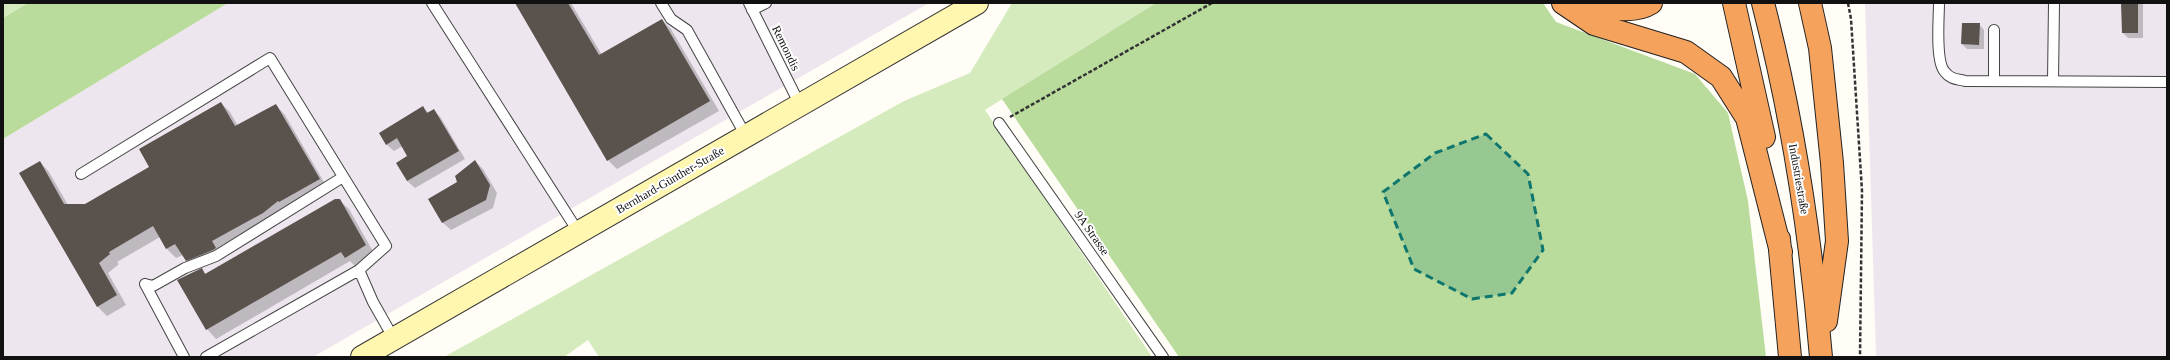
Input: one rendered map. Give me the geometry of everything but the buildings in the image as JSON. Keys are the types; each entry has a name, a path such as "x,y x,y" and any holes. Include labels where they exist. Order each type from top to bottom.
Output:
{"highway":[{"path":"1563,3 1594,24 1686,52 1721,77 1746,118 1781,252"},
{"path":"1588,3 1608,8 1644,7 1651,3"},
{"path":"1734,3 1762,120 1781,252 1790,357"},
{"name":"Industriestraße","path":"1763,3 1782,88 1805,212 1821,356"},
{"path":"1810,3 1821,56 1832,163 1837,241 1821,356"}],"street":[{"name":"Bernhard-Günther-Straße","path":"362,357 977,3"}],"lane":[{"path":"432,3 579,233"},
{"path":"662,3 671,19 687,30 746,136"},
{"path":"751,6 766,3"},
{"path":"1939,3 1940,60 1944,72 1952,78 1965,81 2167,82"},
{"path":"2053,81 2054,3"},
{"name":"Remondis","path":"751,6 800,105"},
{"path":"1994,30 1994,80"},
{"path":"81,174 270,58 386,246 359,270 206,357"},
{"name":"9A Strasse","path":"999,123 1163,357"},
{"path":"184,357 145,284 153,286 185,268 216,256 344,177"},
{"path":"359,270 373,302 394,339"}],"path":[{"path":"999,123 1212,3"},
{"path":"1848,3 1851,19 1862,191 1860,357"}],"highlighted area":[{"path":"1486,134 1528,174 1543,250 1512,293 1472,299 1414,269 1383,192 1435,153"}],"shaded area":[{"path":"228,3 929,3 313,357 3,357 3,139"},
{"path":"1865,3 2167,3 2167,357 1876,357"}],"green space":[{"path":"3,3 28,3 3,18"},
{"path":"28,3 228,3 3,139 3,18"},
{"path":"1012,3 1156,3 985,110 1152,357 599,357 588,340 564,357 444,357 904,101 970,73"},
{"path":"1156,3 1543,3 1556,22 1695,74 1728,113 1748,201 1766,357 1179,357 1002,99"}]}
